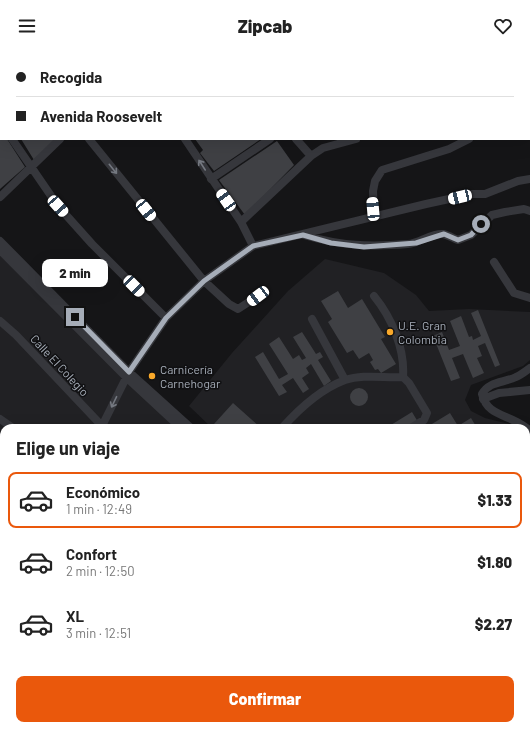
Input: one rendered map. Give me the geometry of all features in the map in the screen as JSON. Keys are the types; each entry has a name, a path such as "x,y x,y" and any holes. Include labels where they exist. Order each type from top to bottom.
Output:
{"street":[{"path":"13,140 58,206 92,244 166,318"},
{"path":"0,197 59,140"},
{"path":"90,140 204,281 229,304 238,309 258,296"},
{"path":"186,140 242,222 253,246"},
{"path":"211,179 269,140"},
{"path":"297,140 311,156"},
{"path":"242,222 311,156 323,148 352,140"},
{"path":"374,217 373,191 375,181 382,170 439,152 467,140"},
{"path":"103,424 127,374 166,318 204,281 253,246 426,204 472,194 485,194 518,181 530,179"},
{"path":"303,235 331,243 364,247 416,243 444,234 458,240 471,235 492,216 524,209 530,211"},
{"path":"0,241 30,276 177,424"},
{"path":"0,250 30,276"},
{"path":"494,262 514,293 530,298"},
{"path":"374,296 381,305 400,345 404,360 403,377"},
{"path":"312,319 345,380"},
{"name":"Calle El Colegio","path":"0,321 16,335 99,424"},
{"path":"520,424 490,410 483,399 482,394 485,389 495,383 515,378 530,368"},
{"path":"127,374 186,424"},
{"path":"286,424 301,407 345,380 370,377 403,377 409,383 427,413 424,420 418,424"},
{"path":"483,399 499,394 530,390"}],"shaded area":[{"path":"0,255 172,424 0,424"},
{"name":"U.E. Gran Colombia","path":"325,259 384,273 416,295 429,311 469,309 530,312 530,360 523,366 471,385 465,400 471,411 485,418 509,424 208,424 189,406 232,353 288,291"}],"building":[{"path":"0,140 8,140 25,167 0,189"},
{"path":"22,140 56,140 34,160"},
{"path":"196,140 260,140 214,171 200,153 203,150"},
{"path":"277,141 294,165 245,215 219,180"},
{"path":"338,291 348,308 362,299 385,337 381,339 396,364 381,373 378,369 375,370 370,362 373,360 369,353 359,359 353,350 347,353 328,322 332,319 321,301"},
{"path":"478,310 500,365 495,367 485,343 478,346 482,356 477,358 484,373 473,378 463,354 452,358 460,378 451,381 433,336 442,332 449,350 460,346 450,321 461,316 469,337 472,336 473,340 481,336 471,313"},
{"path":"302,332 316,354 320,352 323,357 318,360 331,381 324,386 311,364 306,368 309,373 302,378 309,389 303,393 293,378 282,385 287,392 279,396 255,357 263,352 279,379 288,374 269,344 279,337 293,359 299,355 302,360 306,358 293,337"},
{"path":"359,388 365,391 368,397 365,403 359,406 353,403 350,397 353,391"},
{"path":"233,403 257,424 214,424"},
{"path":"412,412 418,422 415,424 392,424"},
{"path":"450,413 457,424 432,424"},
{"path":"471,418 475,424 461,424"}],"place":[{"name":"U.E. Gran Colombia","path":"390,332"},
{"name":"Carnicería Carnehogar","path":"152,376"}],"route":[{"path":"75,317 129,372 166,318 204,281 253,246 303,235 331,243 364,247 416,243 436,235 444,234 450,238 458,240 471,235 481,224"}]}
